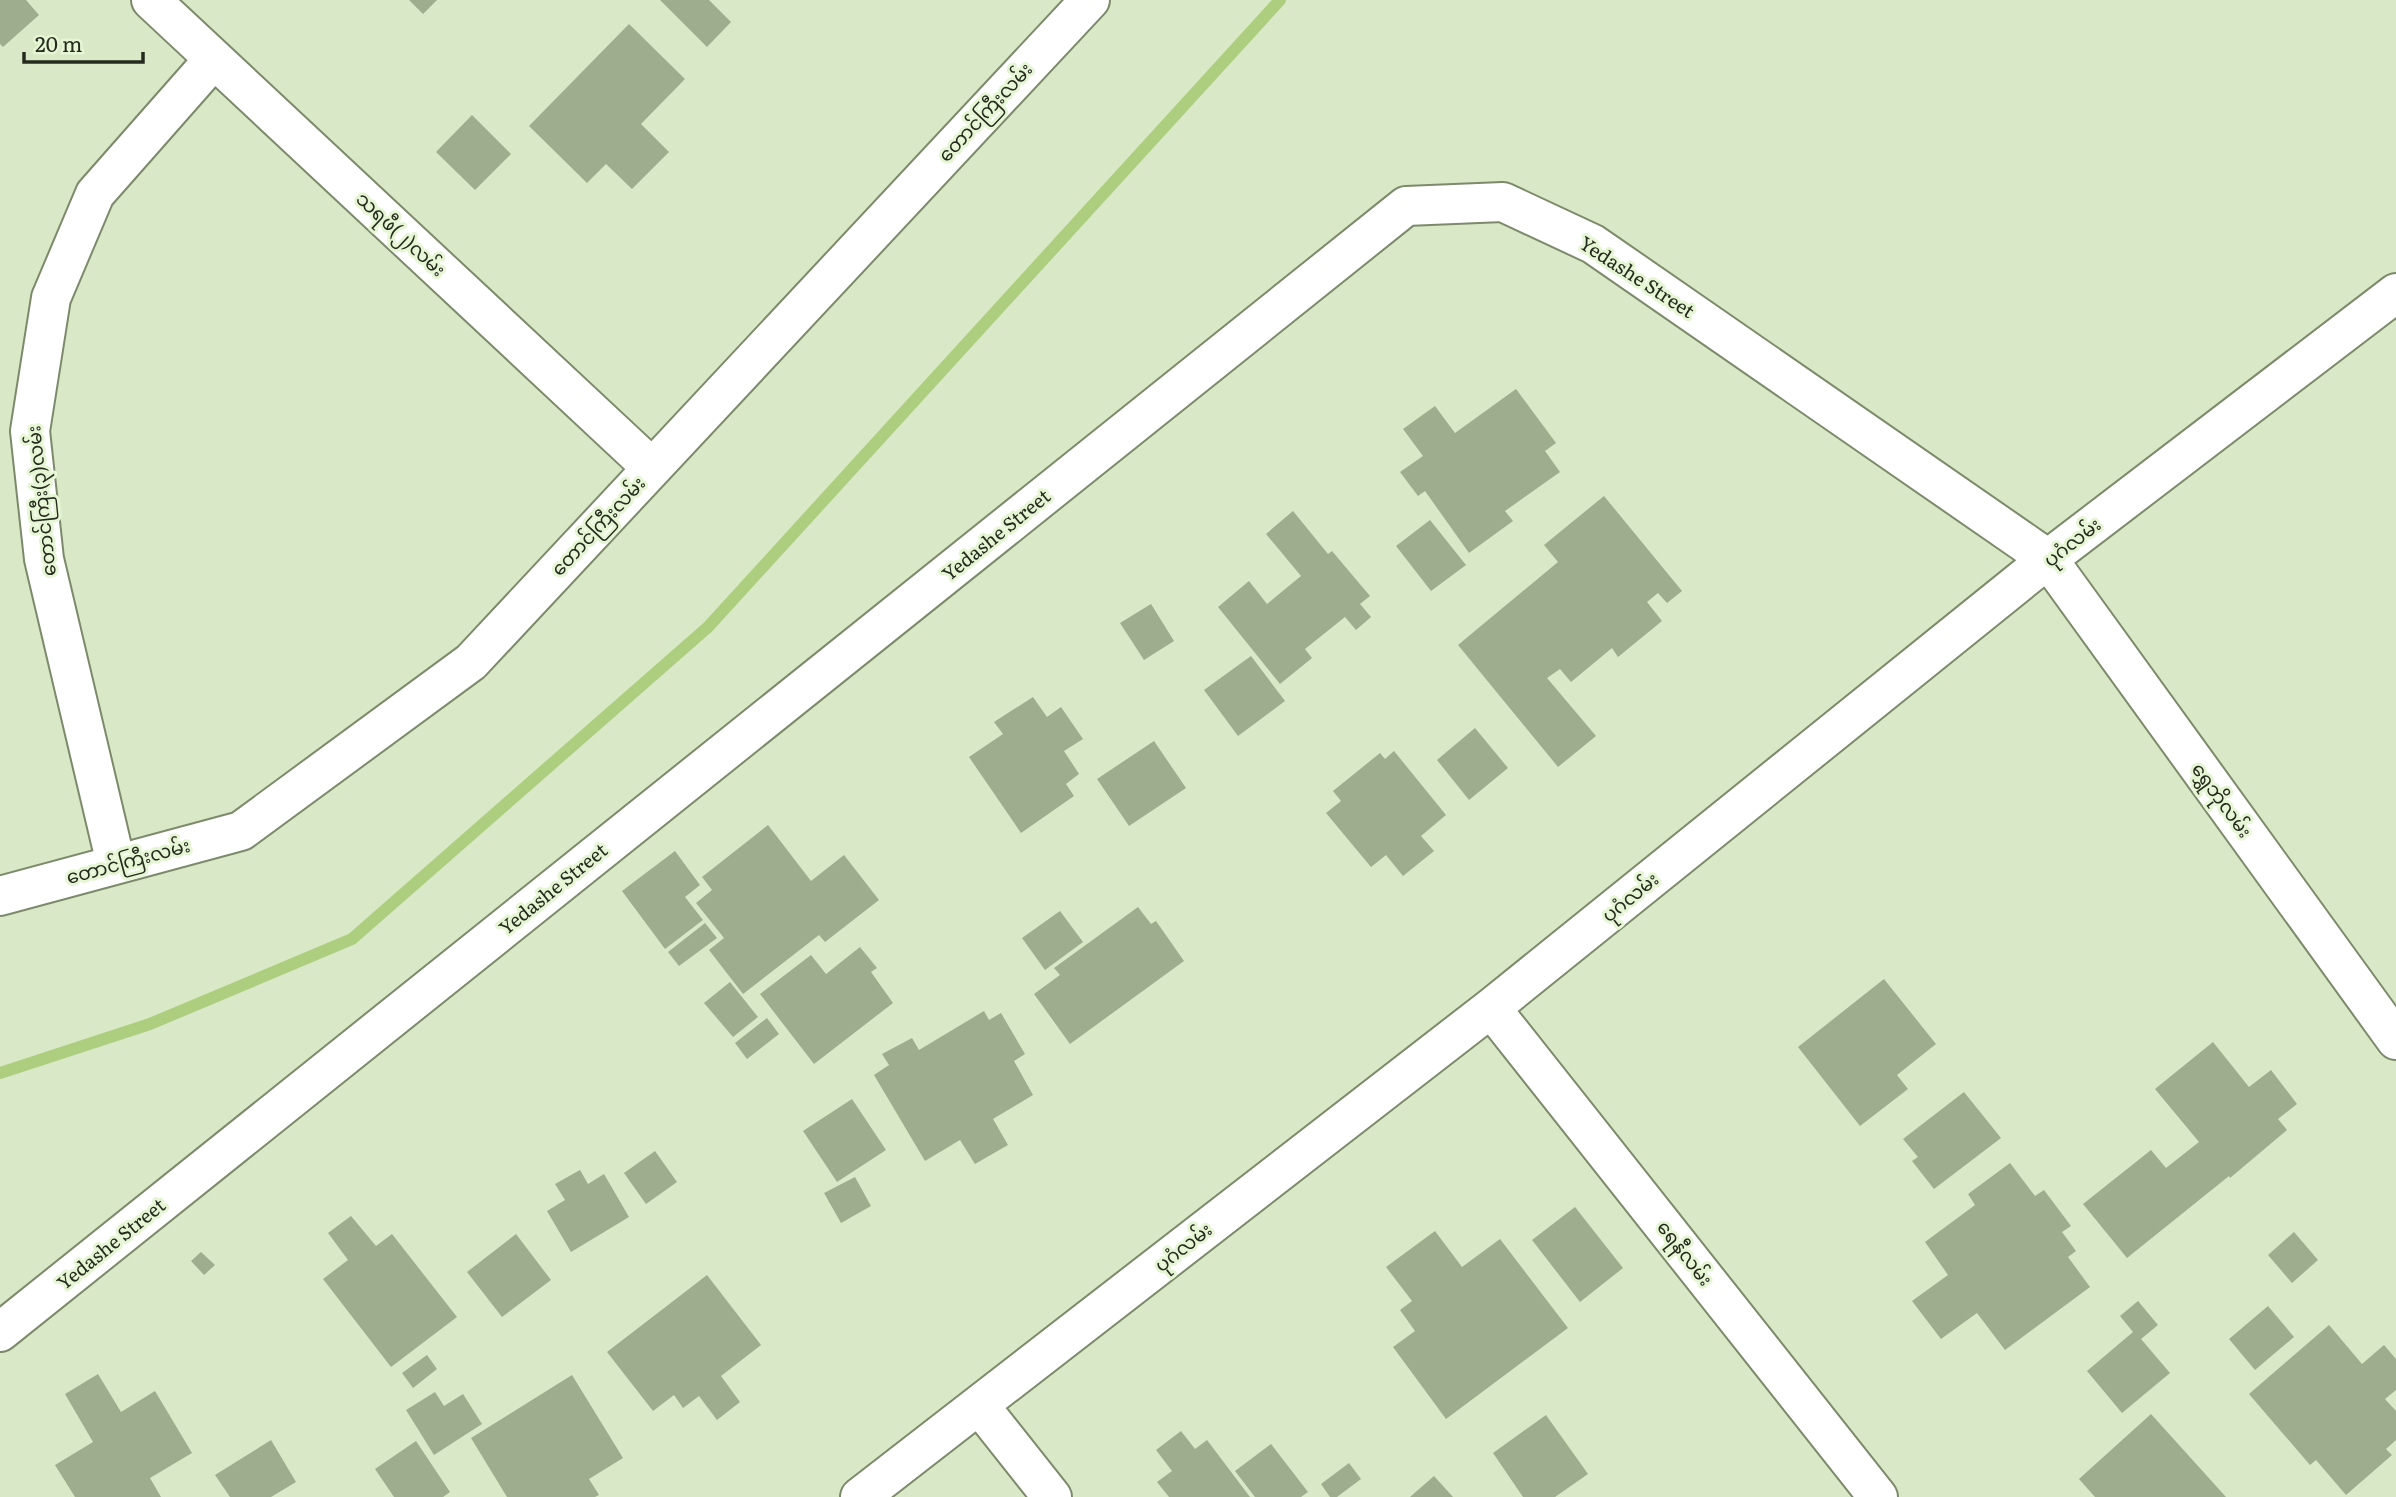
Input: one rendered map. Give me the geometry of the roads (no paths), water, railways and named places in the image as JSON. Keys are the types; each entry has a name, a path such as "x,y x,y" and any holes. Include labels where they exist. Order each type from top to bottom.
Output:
{"street":[{"name":"သရဖီ(၂)လမ်း","path":"151,0 652,468"},
{"name":"တောင်ကြီးလမ်း","path":"0,896 241,831 471,662 1090,0"},
{"name":"တောင်ကြီး(၃)လမ်း","path":"116,864 44,559 30,431 51,298 95,194 214,59"},
{"name":"Yedashe Street","path":"0,1332 1406,206 1503,202 1593,244 2048,559"},
{"name":"ပုဂံလမ်း","path":"860,1497 1491,1008 2048,559 2396,293"},
{"name":"ရွှေဘိုလမ်း","path":"2048,559 2396,1040"},
{"name":"ရေနီလမ်း","path":"1491,1008 1878,1497"},
{"path":"979,1405 1052,1497"}],"waterway":[{"path":"0,1073 150,1024 352,939 708,627 1280,0"}]}
